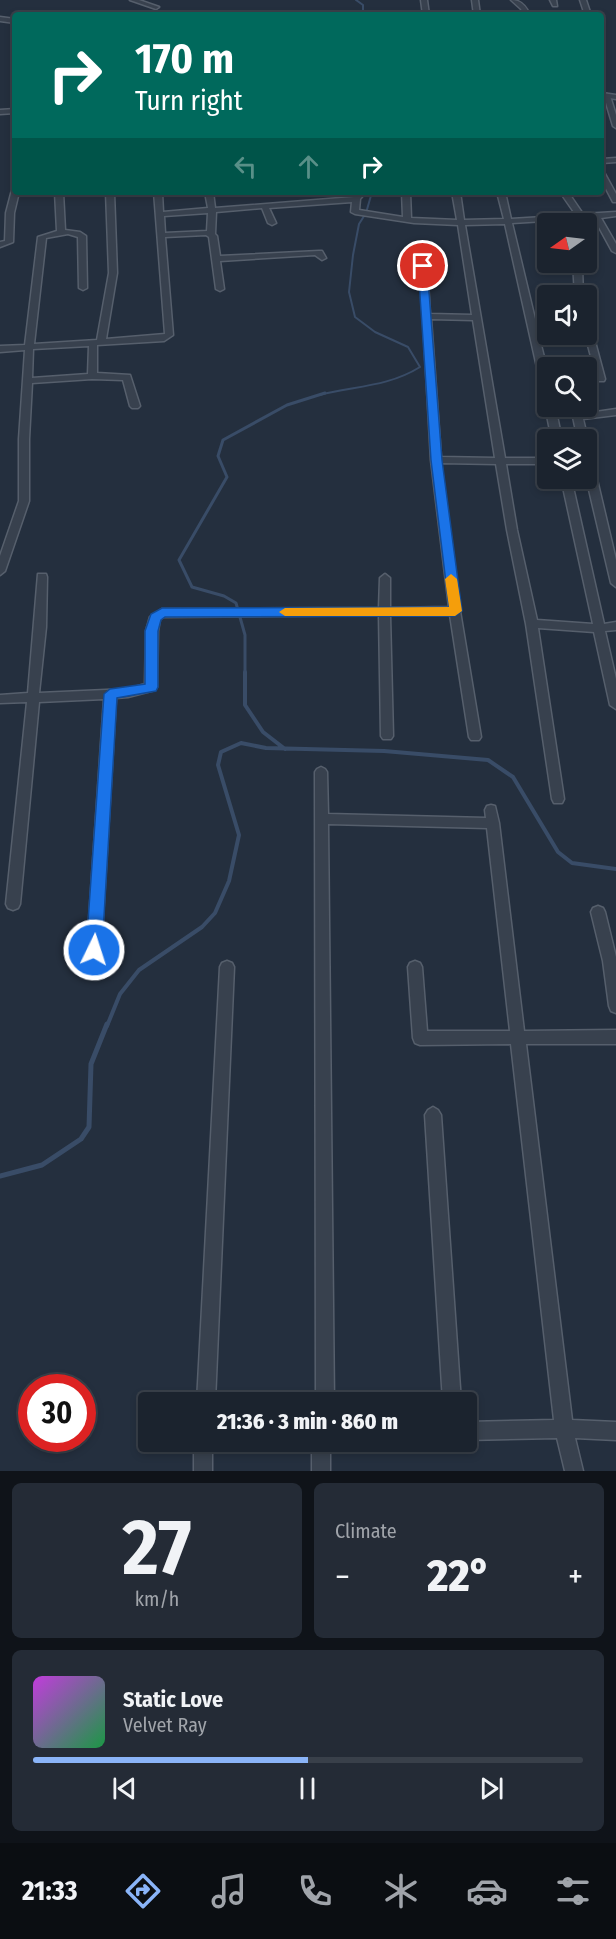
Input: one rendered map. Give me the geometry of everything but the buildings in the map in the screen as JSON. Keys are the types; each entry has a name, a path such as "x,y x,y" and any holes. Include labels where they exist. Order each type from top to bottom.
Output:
{"street":[{"path":"134,0 157,2"},
{"path":"514,0 526,12"},
{"path":"608,96 616,126"},
{"path":"604,179 616,200"},
{"path":"0,245 9,242 10,213 14,195"},
{"path":"59,195 60,232"},
{"path":"92,376 112,273 110,195"},
{"path":"0,349 164,338 169,335 158,195"},
{"path":"210,195 212,210 211,234 220,289"},
{"path":"160,214 265,206 359,195 355,212 370,216 460,221 537,221"},
{"path":"406,195 406,219"},
{"path":"456,195 500,461 532,624 558,799"},
{"path":"502,195 539,357"},
{"path":"566,195 578,213"},
{"path":"265,206 272,223"},
{"path":"597,216 616,214"},
{"path":"597,218 616,251"},
{"path":"0,571 24,501 24,439 29,347 42,237 60,232 78,233 82,236 83,288"},
{"path":"161,235 211,234"},
{"path":"216,259 315,253 319,253 322,258"},
{"path":"423,266 436,460 455,611 475,737"},
{"path":"426,316 477,318"},
{"path":"530,322 537,322"},
{"path":"592,345 601,379"},
{"path":"27,381 92,376 127,377 135,406"},
{"path":"581,429 578,417 616,412"},
{"path":"436,460 537,461"},
{"path":"568,489 616,705"},
{"path":"594,489 616,582"},
{"path":"13,904 31,698 40,627 42,577"},
{"path":"385,578 387,736"},
{"path":"0,699 128,693 151,687 152,631 155,617 162,613 455,611"},
{"path":"532,624 600,628 616,626"},
{"path":"94,950 110,694"},
{"path":"321,772 325,1392"},
{"path":"322,819 492,817 564,1429 574,1471"},
{"path":"598,912 610,961 616,1006"},
{"path":"206,1392 227,967"},
{"path":"415,967 420,1038 616,1036"},
{"path":"433,1114 451,1392"},
{"path":"477,1431 564,1429 616,1431"},
{"path":"203,1452 203,1471"},
{"path":"321,1452 321,1471"}],"waterway":[{"path":"356,0 363,5 363,12"},
{"path":"319,395 396,379 420,367 408,347 375,332 355,317 349,292 353,255 359,224 366,213 371,195"},
{"path":"284,748 263,732 245,705 245,635 236,603 224,596 192,587 179,560 227,477 218,456 223,440 287,405 325,393"},
{"path":"107,1026 120,994 139,970 202,927 215,913 229,881 239,835 218,765 221,752 241,743 266,748 284,748"},
{"path":"284,748 384,751 488,760 513,777 558,852 572,863 616,869"},
{"path":"0,1176 42,1165 81,1139 89,1127 91,1064 107,1024"}],"slow traffic":[{"path":"285,612 455,611 451,579"}],"route":[{"path":"94,950 110,694 128,693 151,687 152,631 155,617 162,613 455,611 436,460 423,266"}]}
